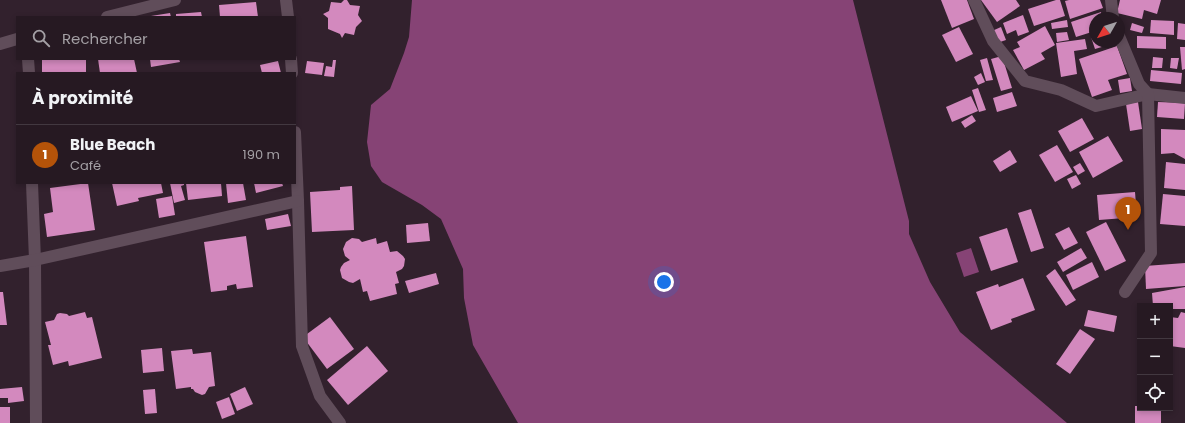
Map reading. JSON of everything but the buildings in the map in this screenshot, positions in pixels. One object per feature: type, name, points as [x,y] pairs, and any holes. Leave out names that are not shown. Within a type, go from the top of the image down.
[{"type":"street","points":[[111,16],[175,0]]},
{"type":"street","points":[[286,0],[288,16]]},
{"type":"street","points":[[974,0],[993,40],[1025,81],[1061,90],[1096,106],[1148,94],[1185,98]]},
{"type":"street","points":[[1111,0],[1112,12]]},
{"type":"street","points":[[0,44],[16,40]]},
{"type":"street","points":[[1124,48],[1139,84],[1148,94],[1152,253],[1125,292]]},
{"type":"street","points":[[28,60],[29,72]]},
{"type":"street","points":[[291,60],[292,72]]},
{"type":"street","points":[[296,155],[302,346],[320,396],[340,423]]},
{"type":"street","points":[[32,184],[35,260],[36,423]]},
{"type":"street","points":[[0,266],[35,260],[298,201]]},
{"type":"shaded area","points":[[412,0],[853,0],[909,221],[909,234],[930,282],[960,332],[1067,423],[518,423],[473,345],[464,298],[463,269],[441,219],[422,205],[382,182],[371,166],[367,142],[371,105],[390,89],[409,37]]},
{"type":"shaded area","points":[[971,248],[979,272],[964,277],[956,253]]},
{"type":"place","name":"Blue Beach","points":[[1128,230]]}]
